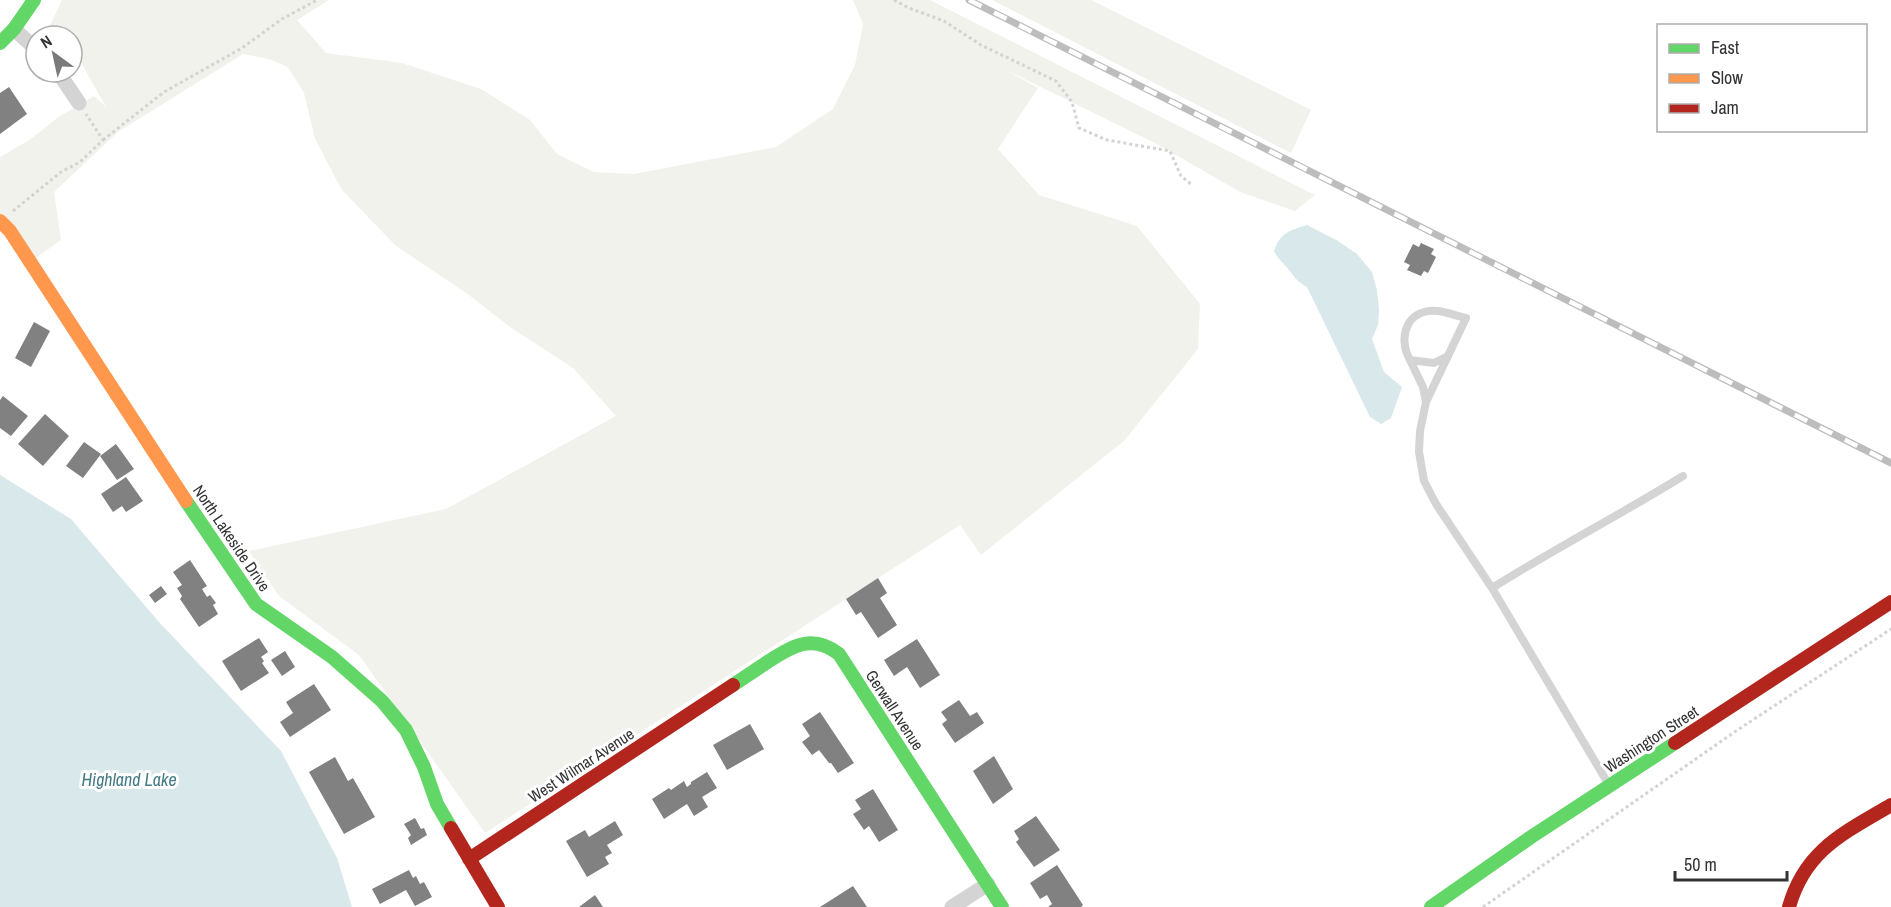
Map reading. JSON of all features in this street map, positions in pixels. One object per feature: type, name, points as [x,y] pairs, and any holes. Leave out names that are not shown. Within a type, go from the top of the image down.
[{"type":"street","points":[[0,43],[14,29],[34,0]]},
{"type":"street","points":[[14,29],[24,38]]},
{"type":"street","points":[[66,84],[79,103]]},
{"type":"street","name":"North Lakeside Drive","points":[[0,221],[10,231],[256,604],[354,675],[382,701],[406,730],[424,767],[437,804],[498,907]]},
{"type":"street","name":"Washington Street","points":[[1431,907],[1531,837],[1891,602]]},
{"type":"street","name":"Gerwall Avenue","points":[[712,699],[801,643],[824,644],[832,648],[839,654],[1002,907]]},
{"type":"street","name":"West Wilmar Avenue","points":[[469,858],[712,699]]},
{"type":"street","points":[[1789,907],[1796,882],[1815,856],[1832,840],[1891,805]]},
{"type":"street","points":[[952,907],[988,884]]},
{"type":"lane","points":[[1426,402],[1423,387],[1405,351],[1406,327],[1414,316],[1426,312],[1438,311],[1466,318],[1426,402],[1420,431],[1419,452],[1424,481],[1436,504],[1492,588],[1610,786]]},
{"type":"lane","points":[[1410,360],[1434,363],[1448,356]]},
{"type":"lane","points":[[1492,588],[1683,476]]},
{"type":"path","points":[[0,221],[61,172],[80,162],[103,140],[164,92],[242,48],[282,19],[317,0]]},
{"type":"path","points":[[894,0],[944,21],[981,45],[1056,81],[1072,102],[1079,128],[1107,140],[1170,151],[1181,176],[1192,185]]},
{"type":"path","points":[[79,103],[103,140]]},
{"type":"path","points":[[1483,907],[1736,731],[1891,629]]},
{"type":"shaded area","points":[[62,0],[329,0],[297,20],[326,53],[402,63],[481,89],[530,120],[557,154],[594,172],[634,174],[776,147],[833,109],[855,65],[863,24],[853,0],[930,0],[1315,195],[1295,211],[1240,192],[1157,144],[1004,69],[1038,88],[998,149],[1039,195],[1137,226],[1200,304],[1198,349],[1124,441],[981,555],[960,525],[485,833],[359,655],[279,596],[249,551],[446,509],[616,416],[573,368],[510,327],[469,295],[396,246],[342,190],[315,139],[304,93],[288,67],[269,59],[243,54],[118,132],[54,192],[61,240],[33,260],[0,214],[0,157],[94,96],[106,107],[84,68],[84,24],[51,24]]},
{"type":"shaded area","points":[[992,0],[1091,0],[1311,110],[1291,153]]},
{"type":"water","points":[[1307,225],[1357,254],[1372,272],[1379,310],[1378,325],[1372,339],[1384,372],[1402,387],[1391,418],[1381,424],[1370,417],[1307,287],[1295,278],[1274,251],[1279,240],[1286,233]]},
{"type":"water","name":"Highland Lake","points":[[0,475],[71,519],[159,622],[281,751],[337,858],[352,907],[0,907]]},
{"type":"building","points":[[9,87],[27,114],[0,134],[0,93]]},
{"type":"building","points":[[1421,243],[1434,249],[1431,254],[1436,257],[1428,273],[1424,271],[1421,276],[1407,270],[1410,265],[1404,262],[1413,244],[1419,247]]},
{"type":"building","points":[[34,322],[50,331],[31,367],[15,358]]},
{"type":"building","points":[[3,396],[28,416],[11,436],[0,428],[0,400]]},
{"type":"building","points":[[45,414],[69,436],[43,466],[18,444]]},
{"type":"building","points":[[84,442],[101,454],[83,478],[66,466]]},
{"type":"building","points":[[116,444],[134,469],[117,480],[100,456]]},
{"type":"building","points":[[126,477],[143,501],[126,512],[122,506],[113,512],[101,494]]},
{"type":"building","points":[[190,560],[207,586],[202,589],[207,597],[210,595],[216,603],[213,605],[218,614],[199,627],[180,599],[182,596],[177,588],[182,585],[173,572]]},
{"type":"building","points":[[878,578],[887,593],[880,598],[897,625],[878,638],[861,612],[856,615],[846,599]]},
{"type":"building","points":[[161,586],[167,594],[155,603],[149,595]]},
{"type":"building","points":[[259,638],[268,652],[261,657],[269,673],[241,691],[222,661]]},
{"type":"building","points":[[917,639],[940,675],[920,688],[907,667],[894,676],[884,660]]},
{"type":"building","points":[[285,651],[295,667],[282,676],[271,660]]},
{"type":"building","points":[[314,684],[331,710],[290,737],[280,722],[293,713],[286,702]]},
{"type":"building","points":[[959,700],[970,716],[977,712],[984,723],[955,743],[942,724],[947,720],[941,712]]},
{"type":"building","points":[[820,712],[854,763],[838,773],[819,750],[812,755],[802,742],[810,736],[802,724]]},
{"type":"building","points":[[750,724],[764,749],[727,770],[713,745]]},
{"type":"building","points":[[994,756],[1013,789],[993,804],[973,771]]},
{"type":"building","points":[[335,757],[348,781],[353,778],[375,817],[344,834],[309,772]]},
{"type":"building","points":[[707,772],[717,788],[702,797],[708,807],[694,816],[687,804],[664,819],[652,799],[684,781],[687,787]]},
{"type":"building","points":[[873,789],[898,830],[879,842],[869,826],[864,830],[853,814],[861,809],[855,800]]},
{"type":"building","points":[[1036,816],[1060,850],[1034,867],[1016,842],[1019,839],[1014,831]]},
{"type":"building","points":[[415,818],[427,835],[411,845],[408,838],[411,835],[404,824]]},
{"type":"building","points":[[615,821],[623,835],[607,845],[612,853],[605,857],[609,864],[587,877],[566,841],[585,830],[589,837]]},
{"type":"building","points":[[1057,865],[1083,905],[1081,907],[1048,907],[1052,904],[1047,895],[1040,899],[1030,883]]},
{"type":"building","points":[[409,870],[420,884],[424,882],[432,897],[415,906],[406,890],[380,904],[372,889]]},
{"type":"building","points":[[853,886],[867,907],[820,907]]},
{"type":"building","points":[[595,895],[603,907],[579,907]]},
{"type":"railway","points":[[969,0],[1891,463]]},
{"type":"traffic: fast","points":[[0,43],[14,29],[34,0]]},
{"type":"traffic: fast","points":[[186,501],[256,604],[332,657],[382,701],[406,730],[424,767],[437,804],[451,828]]},
{"type":"traffic: fast","points":[[733,685],[795,646],[821,644],[839,654],[1002,907]]},
{"type":"traffic: fast","points":[[1431,907],[1531,837],[1675,743]]},
{"type":"traffic: slow","points":[[0,221],[10,231],[186,501]]},
{"type":"traffic: jam","points":[[1675,743],[1891,602]]},
{"type":"traffic: jam","points":[[469,859],[733,685]]},
{"type":"traffic: jam","points":[[1789,907],[1796,887],[1816,857],[1842,835],[1891,805]]},
{"type":"traffic: jam","points":[[451,828],[498,907]]}]
